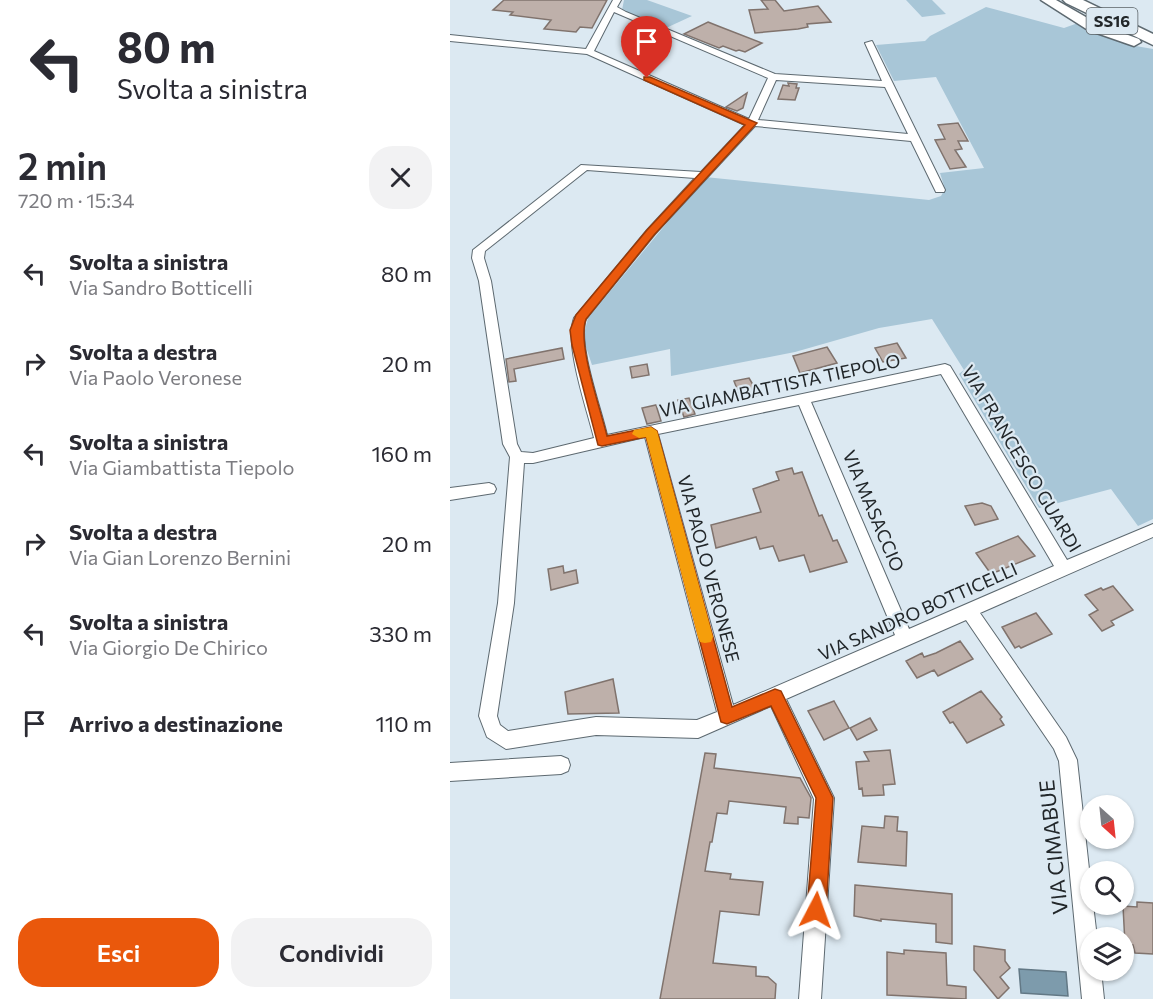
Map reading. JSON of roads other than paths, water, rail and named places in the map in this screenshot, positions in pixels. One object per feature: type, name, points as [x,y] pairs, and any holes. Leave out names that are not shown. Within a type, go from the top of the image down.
[{"type":"highway","name":"SS16","points":[[1071,0],[1153,40]]},
{"type":"highway","name":"SS16","points":[[1083,0],[1153,34]]},
{"type":"highway","points":[[1134,42],[1153,47]]},
{"type":"street","points":[[1047,0],[1093,27],[1134,42]]},
{"type":"street","points":[[589,52],[615,4],[623,14],[773,77],[888,84]]},
{"type":"street","points":[[450,38],[589,52],[745,122],[914,138]]},
{"type":"street","points":[[869,44],[940,190]]},
{"type":"street","points":[[602,441],[578,345],[576,330],[580,318],[702,175],[752,123],[773,77]]},
{"type":"street","points":[[518,457],[510,444],[498,378],[485,281],[478,258],[479,249],[585,167],[702,175]]},
{"type":"street","name":"VIA GIAMBATTISTA TIEPOLO","points":[[518,457],[532,458],[602,441],[945,369]]},
{"type":"street","name":"VIA FRANCESCO GUARDI","points":[[945,369],[1064,569]]},
{"type":"street","name":"VIA MASACCIO","points":[[803,399],[851,508],[904,639]]},
{"type":"street","name":"VIA PAOLO VERONESE","points":[[651,431],[727,717]]},
{"type":"street","name":"VIA SANDRO BOTTICELLI","points":[[518,457],[506,603],[488,716],[493,731],[506,740],[596,726],[698,729],[1153,530]]},
{"type":"street","points":[[450,494],[489,489]]},
{"type":"street","name":"VIA CIMABUE","points":[[969,611],[1060,743],[1068,760],[1093,999]]},
{"type":"street","points":[[775,696],[825,798],[810,999]]},
{"type":"street","points":[[450,772],[561,765]]}]
